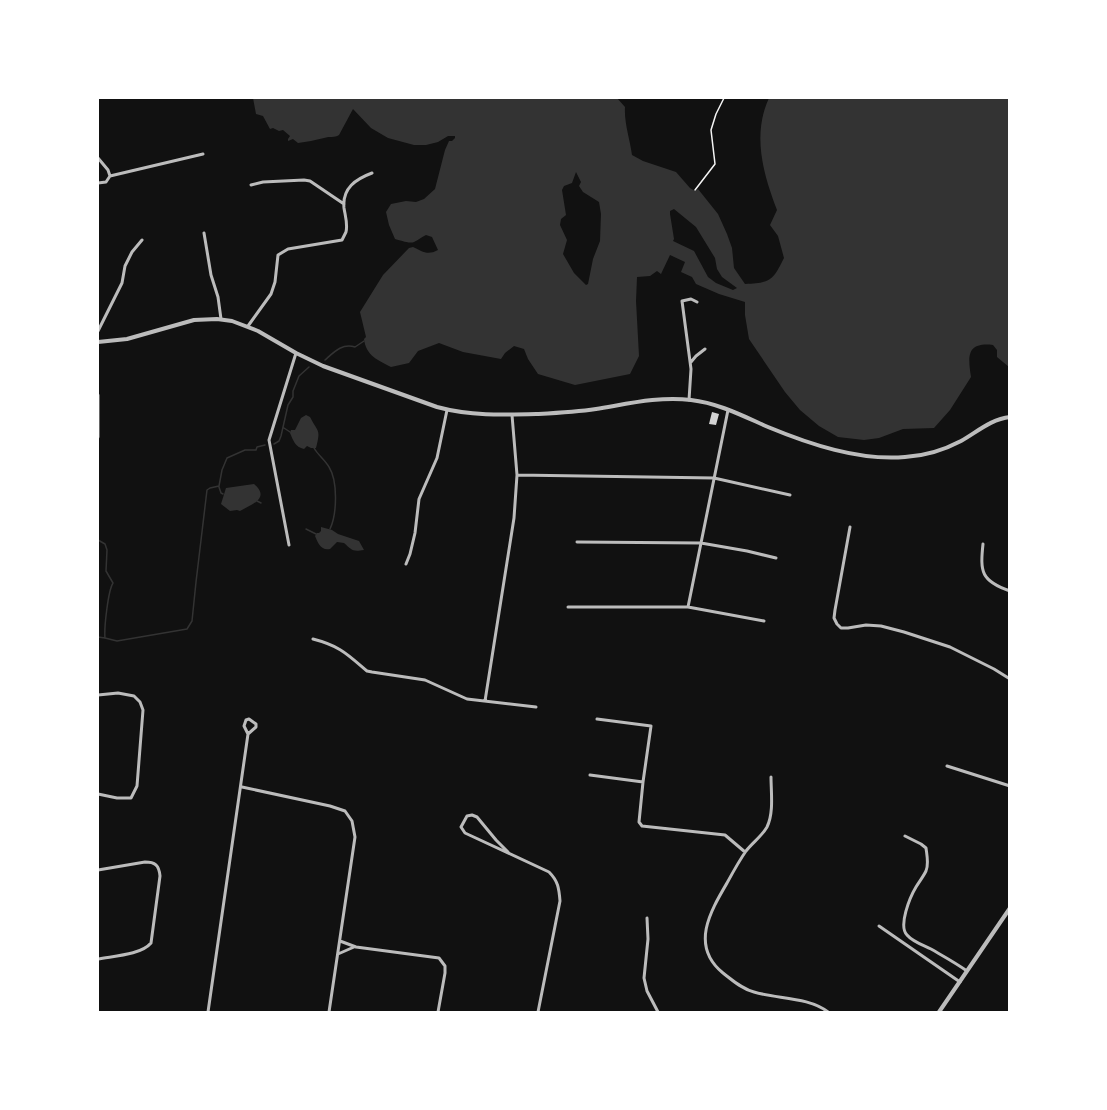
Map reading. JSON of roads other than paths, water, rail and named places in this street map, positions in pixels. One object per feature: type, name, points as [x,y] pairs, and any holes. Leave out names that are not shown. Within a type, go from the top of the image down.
[{"type":"street","points":[[98,183],[106,182],[110,176],[203,154]]},
{"type":"street","points":[[98,158],[110,176]]},
{"type":"street","points":[[248,326],[271,294],[275,282],[277,258],[280,253],[288,249],[342,240],[346,232],[347,220],[344,204],[346,192],[351,183],[372,173]]},
{"type":"street","points":[[251,185],[263,182],[310,181],[344,204]]},
{"type":"street","points":[[204,233],[221,319]]},
{"type":"street","points":[[98,331],[122,283],[125,266],[132,252],[142,240]]},
{"type":"street","points":[[690,400],[690,364],[682,301],[691,299],[697,302]]},
{"type":"street","points":[[98,342],[127,339],[194,320],[221,319],[248,326],[332,370],[447,410],[483,415],[512,415],[578,411],[657,400],[690,400],[728,410],[814,445],[885,458],[915,456],[936,451],[954,444],[996,420],[1010,417]]},
{"type":"street","points":[[690,364],[705,349]]},
{"type":"street","points":[[289,545],[269,440],[296,353]]},
{"type":"street","points":[[98,394],[98,437]]},
{"type":"street","points":[[406,564],[415,533],[419,498],[437,458],[447,410]]},
{"type":"street","points":[[688,607],[728,410]]},
{"type":"street","points":[[485,701],[514,518],[518,475],[512,415]]},
{"type":"street","points":[[518,475],[714,478],[790,495]]},
{"type":"street","points":[[850,527],[834,618],[841,628],[881,626],[932,641],[974,657],[1010,680]]},
{"type":"street","points":[[577,542],[701,543],[776,558]]},
{"type":"street","points":[[983,544],[982,568],[986,578],[995,586],[1010,591]]},
{"type":"street","points":[[568,607],[688,607],[764,621]]},
{"type":"street","points":[[314,639],[340,649],[367,671],[425,680],[467,699],[536,707]]},
{"type":"street","points":[[98,695],[118,693],[134,696],[140,702],[142,710],[141,748],[135,792],[131,798],[123,799],[98,794]]},
{"type":"street","points":[[208,1012],[242,787],[248,734],[244,726],[246,720],[249,719],[256,724],[256,727],[248,734]]},
{"type":"street","points":[[597,719],[651,726],[639,822],[642,826],[725,835],[745,852]]},
{"type":"street","points":[[947,766],[1010,786]]},
{"type":"street","points":[[590,775],[643,782]]},
{"type":"street","points":[[771,777],[769,821],[766,829],[745,852],[715,903],[707,921],[705,934],[707,948],[712,961],[741,987],[753,992],[822,1007],[828,1012]]},
{"type":"street","points":[[242,787],[330,806],[345,811],[352,821],[355,837],[329,1012]]},
{"type":"street","points":[[508,852],[477,817],[467,816],[461,827],[463,831],[549,872],[555,878],[559,889],[560,901],[537,1012]]},
{"type":"street","points":[[905,836],[926,848],[928,862],[927,870],[915,888],[908,907],[903,925],[904,930],[917,942],[967,972]]},
{"type":"street","points":[[98,870],[145,862],[157,864],[160,869],[151,943],[147,948],[139,951],[98,959]]},
{"type":"street","points":[[939,1012],[1010,908]]},
{"type":"street","points":[[647,918],[648,939],[644,978],[647,991],[658,1012]]},
{"type":"street","points":[[879,926],[960,982]]},
{"type":"street","points":[[340,941],[356,946],[440,958],[446,973],[438,1012]]},
{"type":"street","points":[[338,954],[356,946]]},
{"type":"waterway","points":[[325,360],[338,349],[346,346],[355,347],[364,341]]},
{"type":"waterway","points":[[274,444],[281,436],[288,405],[293,397],[299,376],[309,367]]},
{"type":"waterway","points":[[284,428],[290,432]]},
{"type":"waterway","points":[[98,540],[105,544],[106,571],[113,583],[107,610],[105,638],[117,641],[187,629],[192,621],[207,490],[219,486],[227,458],[245,450],[256,450],[257,447],[265,445]]},
{"type":"waterway","points":[[314,448],[329,467],[334,480],[335,506],[330,529]]},
{"type":"waterway","points":[[219,487],[223,494]]},
{"type":"waterway","points":[[257,501],[261,503]]},
{"type":"waterway","points":[[306,529],[316,534]]},
{"type":"waterway","points":[[98,637],[105,638]]}]
